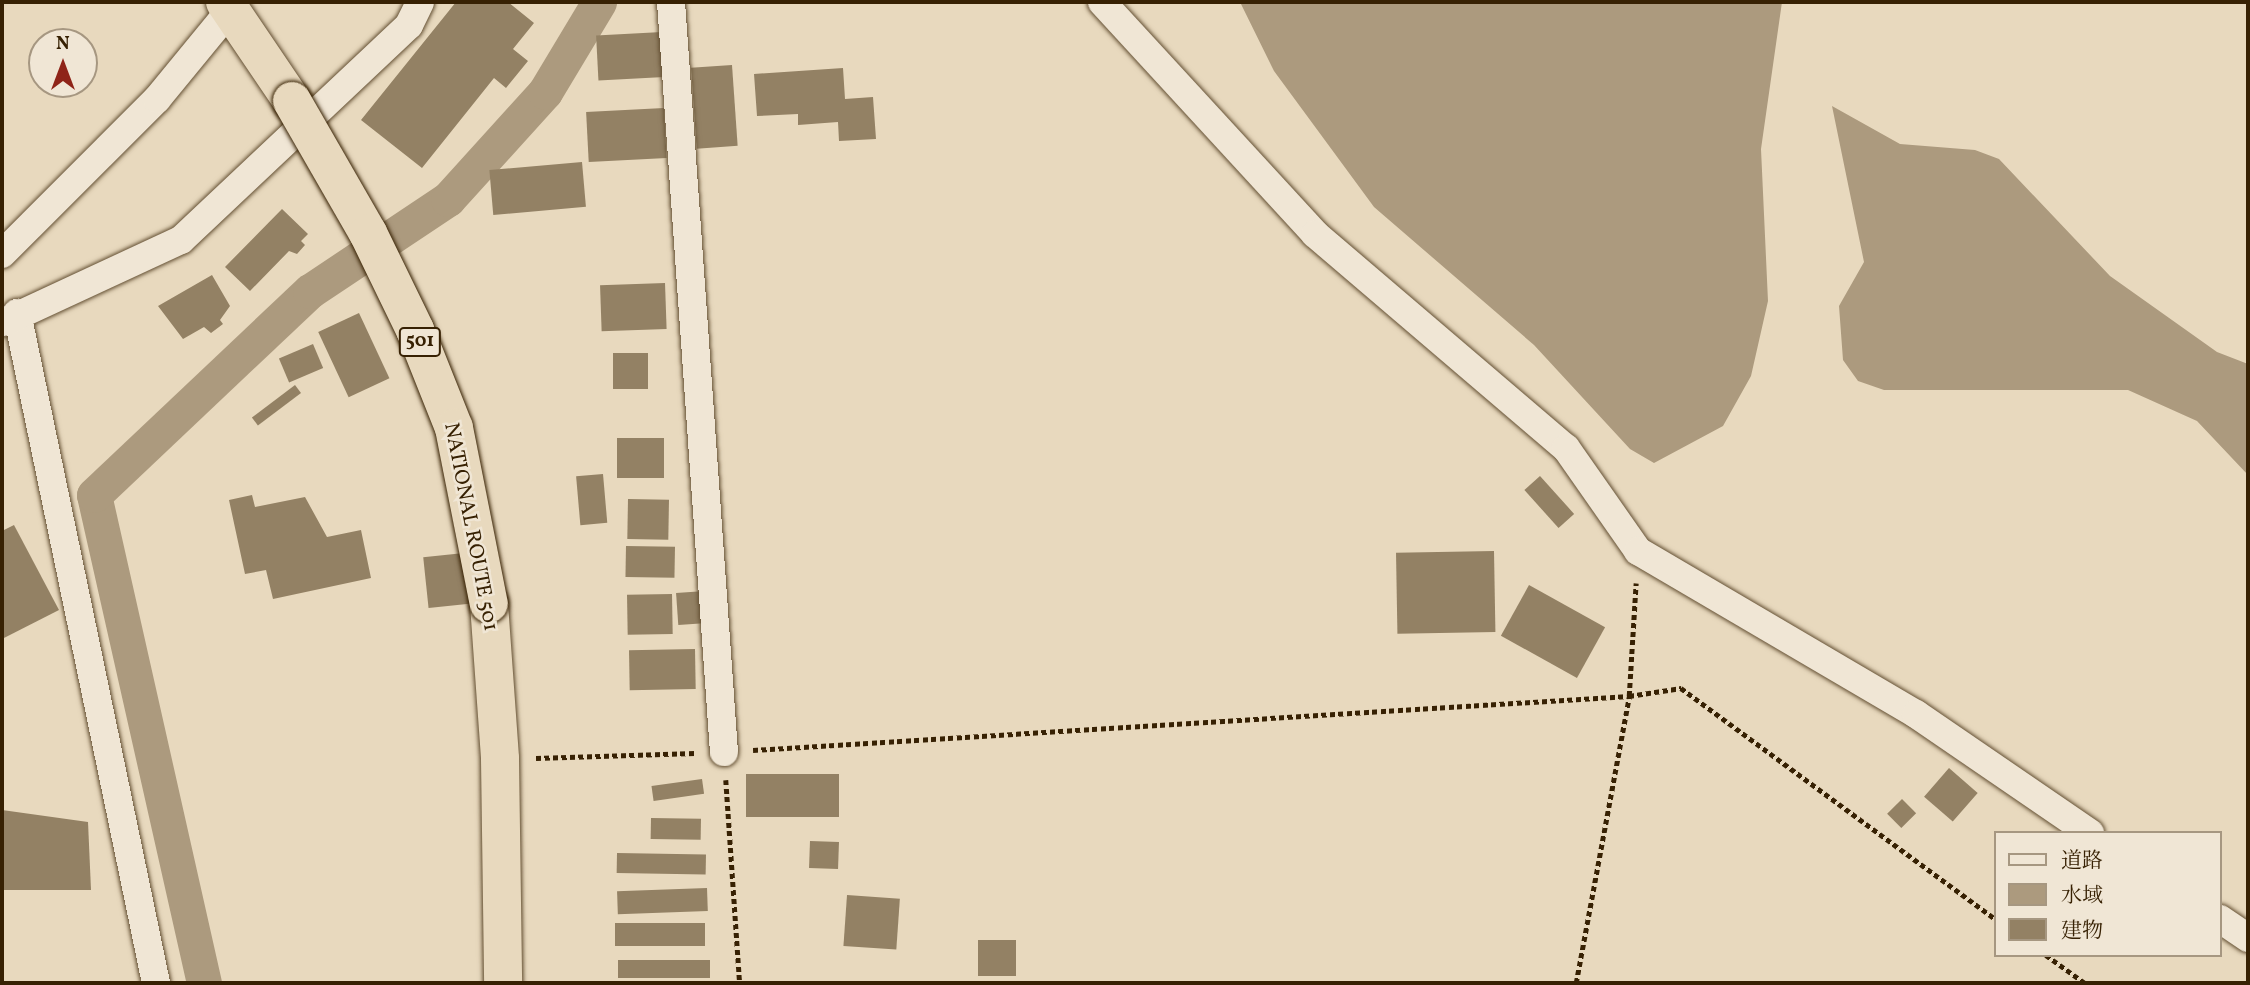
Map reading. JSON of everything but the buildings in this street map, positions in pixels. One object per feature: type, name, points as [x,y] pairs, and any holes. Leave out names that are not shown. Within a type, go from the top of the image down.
[{"type":"highway","name":"NATIONAL ROUTE 501","points":[[227,6],[292,101],[368,233],[415,330],[454,428],[489,604],[500,760],[503,983]]},
{"type":"street","points":[[156,983],[10,318],[181,240],[409,25],[420,2]]},
{"type":"street","points":[[671,2],[724,752]]},
{"type":"street","points":[[1102,2],[1315,234],[1566,448],[1638,551],[1916,714],[2087,831]]},
{"type":"street","points":[[2,254],[157,99],[227,6]]},
{"type":"street","points":[[2222,920],[2248,938]]},
{"type":"path","points":[[1576,983],[1629,696],[1638,551]]},
{"type":"path","points":[[500,760],[724,752],[1629,696],[1681,688],[1994,918]]},
{"type":"path","points":[[724,752],[740,983]]},
{"type":"path","points":[[2049,957],[2085,983]]},
{"type":"water","points":[[1240,2],[1782,2],[1761,149],[1768,301],[1751,376],[1723,426],[1654,463],[1630,449],[1534,345],[1374,207],[1274,71]]},
{"type":"water","points":[[1832,106],[1900,144],[1975,150],[1999,159],[2110,276],[2217,352],[2248,364],[2248,475],[2197,421],[2128,390],[1884,390],[1858,381],[1843,360],[1839,306],[1864,262]]},
{"type":"waterway","points":[[204,983],[94,495],[310,291],[448,199],[545,92],[599,2]]}]
